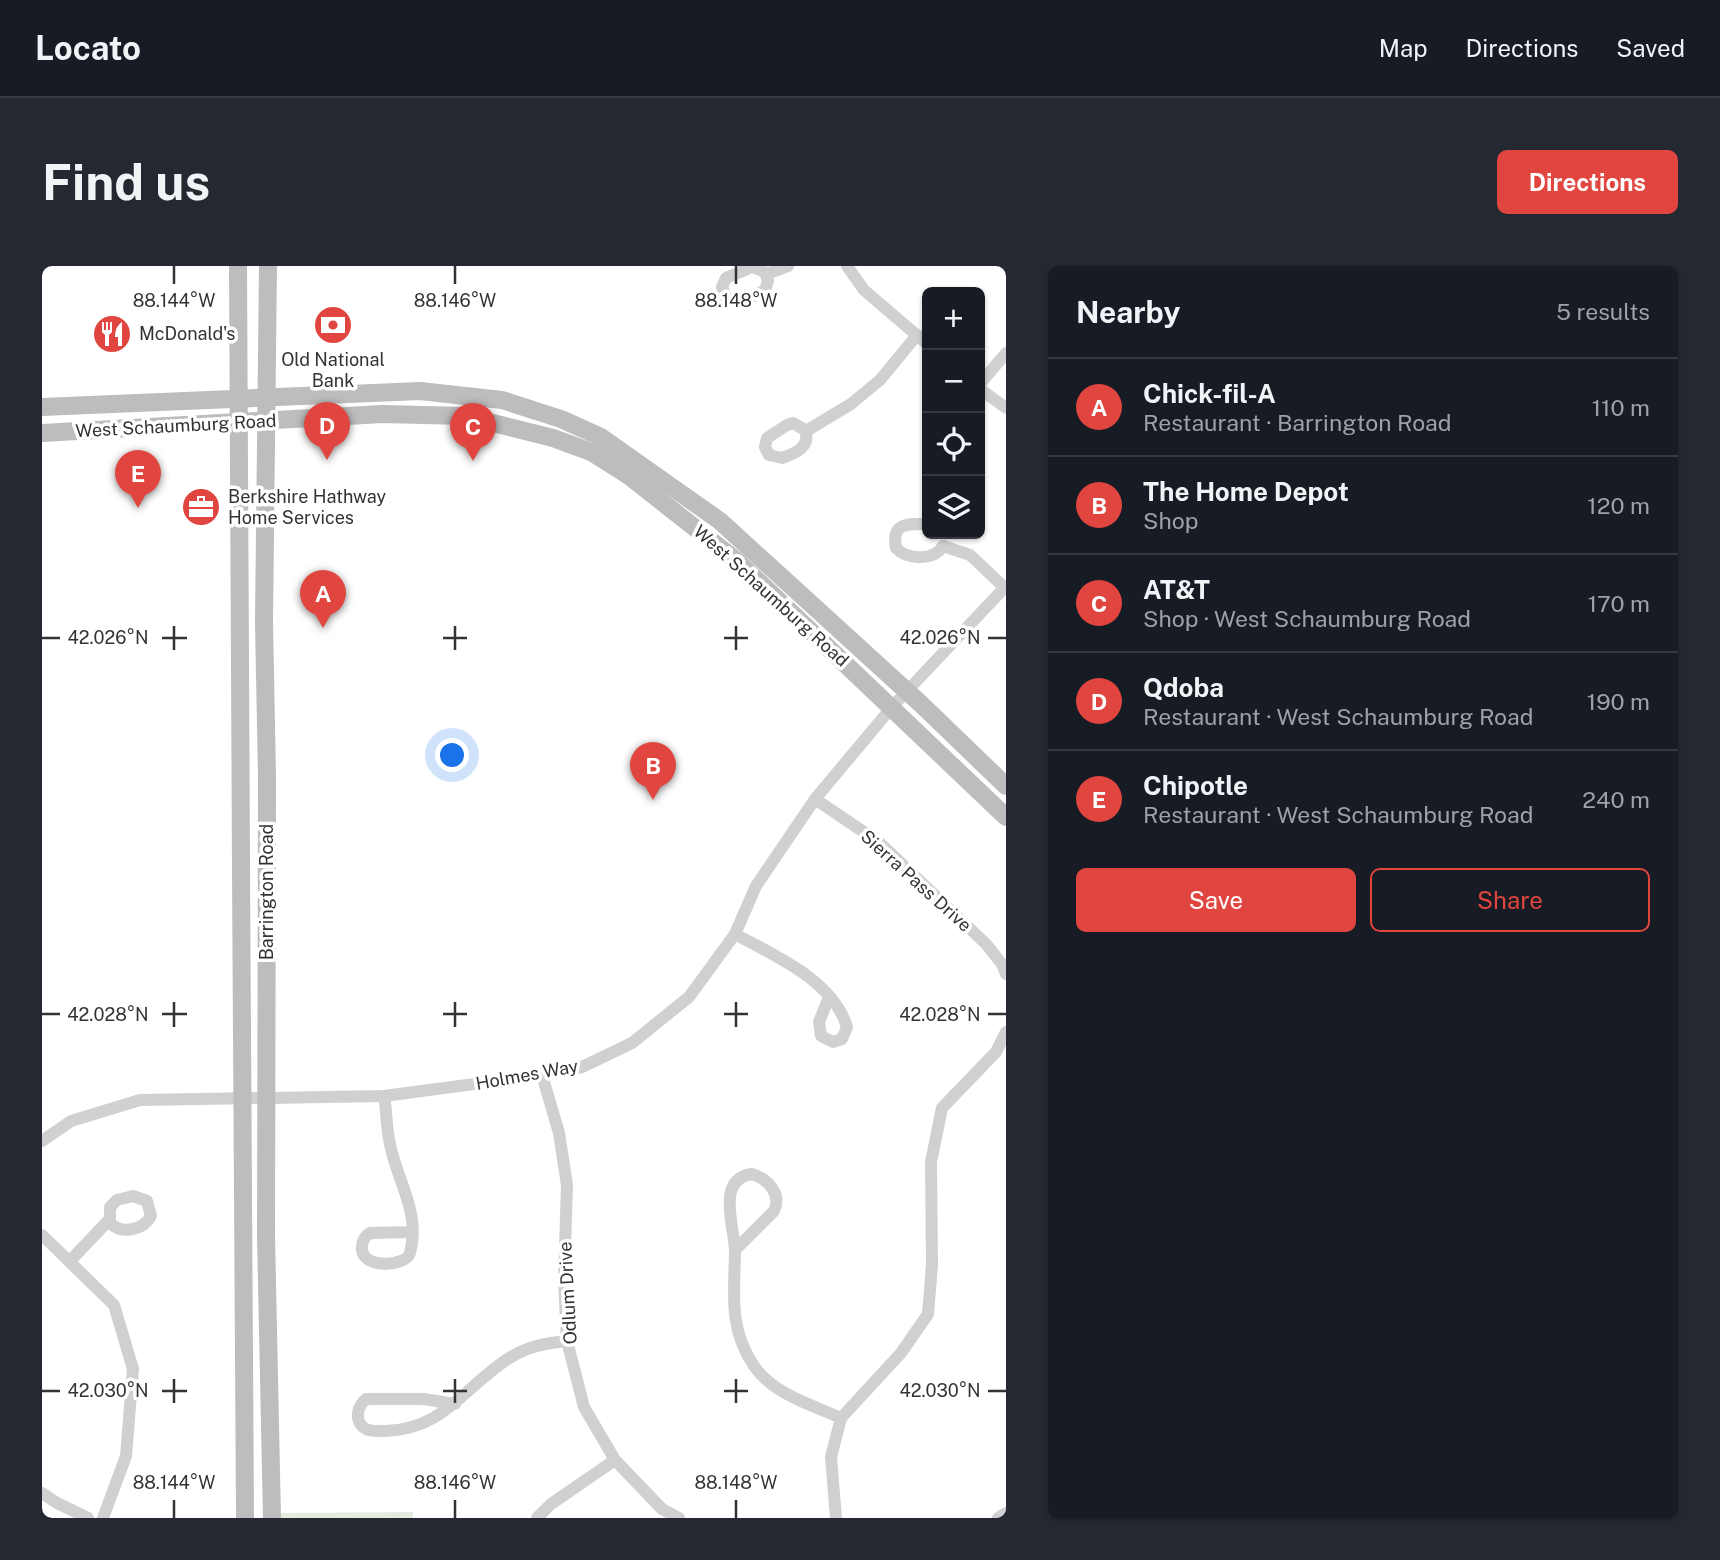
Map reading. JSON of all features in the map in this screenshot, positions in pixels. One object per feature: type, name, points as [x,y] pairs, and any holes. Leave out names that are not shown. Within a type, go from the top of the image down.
[{"type":"main road","name":"Barrington Road","points":[[238,266],[245,1518]]},
{"type":"main road","name":"Barrington Road","points":[[268,266],[264,622],[266,1236],[272,1518]]},
{"type":"main road","name":"West Schaumburg Road","points":[[42,407],[420,391],[502,400],[561,419],[601,437],[720,522],[1006,786]]},
{"type":"main road","name":"West Schaumburg Road","points":[[42,433],[383,414],[465,416],[553,438],[591,452],[629,476],[737,561],[1006,817]]},
{"type":"street","points":[[766,274],[788,266]]},
{"type":"street","points":[[847,266],[864,290],[922,340]]},
{"type":"street","points":[[806,431],[851,404],[880,380],[917,335]]},
{"type":"street","points":[[985,380],[1006,353]]},
{"type":"street","points":[[985,391],[1006,408]]},
{"type":"street","points":[[922,524],[907,524],[900,527],[895,534],[896,548],[905,556],[932,555],[939,552],[941,540],[970,555],[1006,587]]},
{"type":"street","name":"Holmes Way","points":[[42,1141],[71,1121],[141,1100],[384,1096],[542,1075],[582,1067],[632,1043],[689,998],[735,934],[756,886],[815,799],[892,707],[1006,587]]},
{"type":"street","name":"Sierra Pass Drive","points":[[815,799],[880,844],[986,944],[1002,964],[1006,974]]},
{"type":"street","points":[[735,934],[794,967],[829,997]]},
{"type":"street","points":[[836,1518],[831,1457],[841,1418],[901,1353],[928,1314],[932,1265],[931,1162],[942,1108],[996,1052],[1006,1032]]},
{"type":"street","name":"Odlum Drive","points":[[542,1075],[559,1133],[567,1185],[564,1279],[567,1341],[584,1407],[615,1460],[662,1509],[679,1518]]},
{"type":"street","points":[[384,1096],[389,1142],[397,1172],[408,1196],[412,1232]]},
{"type":"street","points":[[735,1250],[774,1211],[778,1202],[776,1192],[757,1175],[741,1177],[729,1198],[731,1235],[735,1250],[733,1272],[736,1322],[741,1345],[757,1370],[782,1391],[841,1418]]},
{"type":"street","points":[[70,1261],[109,1220]]},
{"type":"street","points":[[42,1235],[114,1305],[133,1368],[126,1455],[103,1518]]},
{"type":"street","points":[[455,1404],[424,1399],[366,1399],[358,1408],[358,1416],[360,1424],[366,1429],[399,1430],[417,1426],[434,1419],[455,1404],[509,1358],[545,1343],[567,1341]]},
{"type":"street","points":[[537,1518],[551,1504],[615,1460]]},
{"type":"street","points":[[42,1493],[88,1518]]},
{"type":"street","points":[[998,1518],[1006,1513]]},
{"type":"shaded area","points":[[413,1512],[413,1518],[274,1518],[274,1513]]},
{"type":"place","name":"Old National Bank","points":[[333,325]]},
{"type":"place","name":"McDonald's","points":[[112,334]]},
{"type":"place","name":"Qdoba","points":[[327,460]]},
{"type":"place","name":"AT&T","points":[[473,461]]},
{"type":"place","name":"Berkshire Hathway Home Services","points":[[201,507]]},
{"type":"place","name":"Chipotle","points":[[138,508]]},
{"type":"place","name":"Chick-fil-A","points":[[323,628]]},
{"type":"place","name":"The Home Depot","points":[[653,800]]}]
